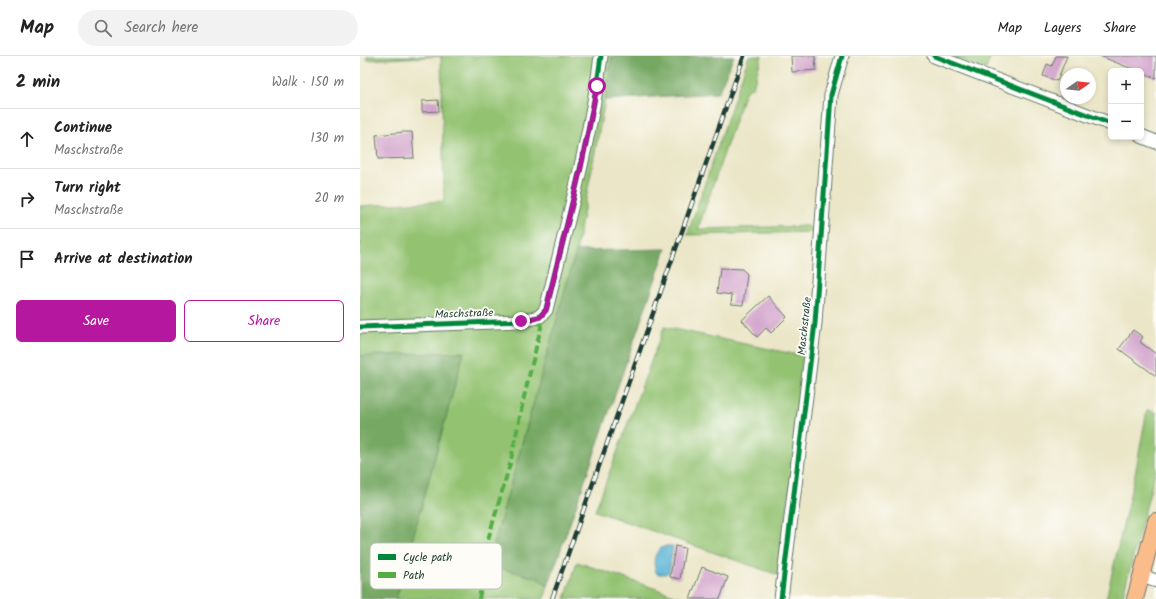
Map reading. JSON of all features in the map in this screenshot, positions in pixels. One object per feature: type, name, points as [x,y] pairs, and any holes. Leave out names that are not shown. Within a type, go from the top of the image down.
[{"type":"main road","points":[[1136,599],[1149,578],[1156,521]]},
{"type":"street","name":"Maschstraße","points":[[360,327],[521,321],[540,317],[546,310],[581,167],[597,86],[601,56]]},
{"type":"street","name":"Maschstraße","points":[[781,599],[815,323],[831,95],[842,56]]},
{"type":"street","points":[[934,56],[1108,123]]},
{"type":"street","points":[[1144,137],[1156,142]]},
{"type":"green space","points":[[367,56],[441,56],[367,60]]},
{"type":"green space","points":[[441,56],[612,56],[576,251],[494,543],[411,543],[464,352],[360,356],[360,206],[444,201]]},
{"type":"green space","points":[[612,56],[734,56],[718,93],[605,100]]},
{"type":"green space","points":[[749,56],[762,56],[753,87],[745,92],[698,229],[807,226],[818,232],[687,235]]},
{"type":"green space","points":[[950,56],[991,56],[986,69]]},
{"type":"green space","points":[[666,249],[548,586],[537,578],[502,569],[502,543],[494,543],[576,251]]},
{"type":"green space","points":[[664,327],[808,357],[778,575],[595,511]]},
{"type":"green space","points":[[464,352],[411,543],[370,543],[370,589],[399,589],[396,599],[360,599],[360,356]]},
{"type":"green space","points":[[1147,410],[1156,412],[1156,469],[1122,599],[1106,599],[1136,469]]},
{"type":"green space","points":[[577,562],[686,599],[565,599]]},
{"type":"green space","points":[[502,569],[537,578],[548,586],[544,599],[396,599],[399,589],[502,589]]},
{"type":"water","points":[[666,546],[673,546],[669,572],[665,574],[657,574],[654,566],[656,554],[658,550]]},
{"type":"building","points":[[791,56],[815,56],[816,70],[792,72]]},
{"type":"building","points":[[1056,56],[1067,56],[1062,68],[1060,68],[1060,74],[1057,81],[1043,76],[1047,64],[1052,66]]},
{"type":"building","points":[[1100,56],[1156,56],[1156,78],[1144,74],[1144,68],[1130,68]]},
{"type":"building","points":[[438,100],[439,111],[422,112],[422,101]]},
{"type":"building","points":[[412,132],[414,158],[378,159],[376,135]]},
{"type":"building","points":[[720,268],[742,269],[747,274],[743,305],[731,304],[732,295],[717,293]]},
{"type":"building","points":[[768,296],[787,317],[771,333],[766,328],[757,337],[742,320]]},
{"type":"building","points":[[1133,330],[1143,337],[1140,342],[1156,354],[1156,376],[1119,349]]},
{"type":"building","points":[[675,546],[685,548],[680,579],[670,577]]},
{"type":"building","points":[[702,567],[728,577],[720,599],[690,599]]},
{"type":"railway","points":[[552,599],[744,56]]},
{"type":"marked path","points":[[488,543],[510,464],[541,327],[539,317]]},
{"type":"marked path","points":[[479,599],[481,589]]},
{"type":"cycle path","points":[[360,327],[521,321],[539,317],[546,310],[591,120],[601,56]]},
{"type":"cycle path","points":[[781,599],[815,323],[831,95],[842,56]]},
{"type":"cycle path","points":[[934,56],[1108,123]]},
{"type":"route","points":[[521,321],[540,317],[546,310],[581,167],[597,86]]}]
